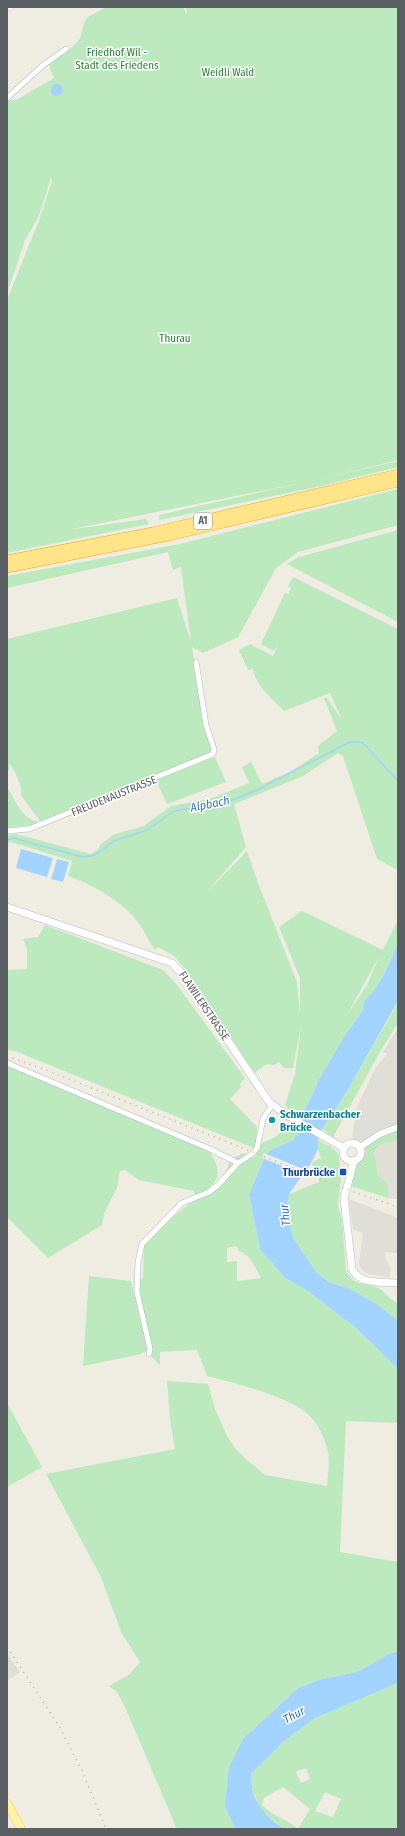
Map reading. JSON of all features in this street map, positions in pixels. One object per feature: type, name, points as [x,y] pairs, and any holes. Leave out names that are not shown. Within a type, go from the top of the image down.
[{"type":"highway","name":"A1","points":[[7,560],[153,532],[398,474]]},
{"type":"highway","name":"A1","points":[[7,568],[173,535],[398,482]]},
{"type":"main road","name":"FLAWILERSTRASSE","points":[[7,907],[172,963],[186,978],[258,1087],[272,1105],[344,1148]]},
{"type":"main road","points":[[352,1142],[360,1147],[360,1155],[351,1161],[344,1156],[344,1148],[347,1144],[352,1142]]},
{"type":"main road","points":[[351,1161],[349,1180],[344,1198],[352,1269],[364,1280],[398,1283]]},
{"type":"main road","points":[[7,1803],[21,1829]]},
{"type":"street","points":[[7,8],[11,7]]},
{"type":"street","points":[[8,98],[38,70],[66,49]]},
{"type":"street","name":"FREUDENAUSTRASSE","points":[[7,831],[29,829],[60,818],[209,757],[213,754],[214,749],[206,725],[196,662]]},
{"type":"street","points":[[7,1063],[210,1148],[238,1163]]},
{"type":"street","points":[[149,1354],[150,1350],[137,1292],[137,1273],[142,1244],[182,1203],[209,1192],[218,1185],[238,1163],[252,1154],[257,1148],[261,1124],[272,1105]]},
{"type":"street","points":[[360,1147],[380,1134],[398,1127]]},
{"type":"shaded area","points":[[398,1028],[398,1127],[359,1145],[352,1142],[356,1109],[376,1067],[387,1054],[383,1052]]},
{"type":"shaded area","points":[[398,1140],[398,1199],[388,1198],[388,1184],[378,1175],[374,1151],[382,1144]]},
{"type":"shaded area","points":[[349,1199],[398,1218],[398,1253],[386,1252],[385,1258],[391,1268],[389,1277],[368,1274],[362,1270],[359,1264],[363,1233],[353,1229]]},
{"type":"shaded area","points":[[7,1654],[20,1672],[7,1681]]},
{"type":"green space","name":"Thurau","points":[[107,7],[185,7],[184,9],[187,14],[186,7],[398,7],[398,460],[311,481],[67,530],[146,519],[149,524],[7,553],[7,300],[40,218],[52,181],[51,178],[39,216],[25,240],[7,294],[7,101],[18,99],[54,78],[48,63],[70,49],[80,39],[84,23],[88,17]]},
{"type":"green space","points":[[398,461],[398,467],[321,486],[159,520],[159,515]]},
{"type":"green space","points":[[398,489],[398,525],[298,552],[276,568],[238,637],[203,653],[192,647],[201,706],[212,748],[211,752],[42,823],[40,821],[21,795],[21,787],[15,772],[9,763],[9,770],[7,770],[7,639],[177,598],[191,642],[181,567],[173,570],[168,552],[7,588],[7,576],[180,544]]},
{"type":"green space","points":[[398,530],[398,622],[287,564],[299,557]]},
{"type":"green space","points":[[293,577],[398,629],[398,870],[377,859],[343,756],[338,753],[303,776],[234,804],[246,847],[206,893],[247,851],[297,982],[300,1014],[300,978],[279,927],[302,911],[383,950],[398,920],[398,943],[382,978],[372,995],[364,1001],[363,1010],[344,1037],[318,1081],[301,1117],[293,1113],[296,1108],[292,1113],[285,1105],[295,1074],[301,1026],[293,1068],[284,1068],[279,1062],[274,1065],[267,1064],[254,1073],[186,970],[174,956],[158,947],[155,950],[137,921],[124,907],[106,894],[86,883],[68,876],[72,861],[11,842],[7,843],[7,835],[16,834],[91,854],[98,849],[101,844],[115,834],[144,826],[171,806],[210,799],[249,783],[242,767],[251,762],[262,784],[290,772],[319,753],[318,746],[337,731],[324,698],[327,698],[342,720],[330,693],[284,711],[257,681],[253,669],[248,670],[239,650],[250,644],[273,656],[278,645],[274,651],[261,644],[285,593],[288,594],[291,588],[288,586]],"holes":[[[379,957],[367,985],[347,1015]]]},
{"type":"green space","points":[[215,757],[226,782],[167,804],[156,780]]},
{"type":"green space","points":[[7,787],[23,813],[27,817],[37,821],[38,824],[7,828],[7,803],[9,800],[7,798]]},
{"type":"green space","points":[[45,925],[163,970],[177,985],[245,1078],[240,1084],[241,1087],[230,1099],[257,1127],[254,1148],[15,1051],[7,1050],[7,970],[27,969],[27,949],[23,939],[38,937]]},
{"type":"green space","points":[[398,1003],[398,1023],[381,1050],[333,1137],[322,1129],[346,1093]]},
{"type":"green space","points":[[7,1063],[207,1147],[216,1163],[218,1176],[211,1186],[195,1196],[194,1191],[139,1180],[125,1170],[120,1171],[117,1188],[104,1214],[102,1225],[48,1258],[7,1217]]},
{"type":"green space","points":[[290,1122],[302,1129],[293,1140],[267,1152],[249,1194],[260,1249],[285,1278],[305,1289],[356,1328],[398,1369],[398,1423],[346,1421],[340,1552],[398,1562],[398,1651],[389,1654],[357,1672],[322,1679],[298,1688],[243,1739],[225,1806],[235,1829],[177,1829],[125,1707],[117,1692],[109,1686],[130,1674],[140,1662],[121,1632],[101,1577],[46,1474],[175,1449],[170,1419],[167,1381],[208,1384],[215,1409],[227,1436],[235,1448],[265,1475],[327,1486],[329,1460],[327,1447],[318,1426],[308,1414],[299,1407],[288,1401],[246,1386],[207,1376],[197,1350],[160,1352],[160,1365],[149,1354],[137,1283],[143,1278],[144,1240],[189,1204],[209,1194],[222,1182],[230,1161],[242,1153],[255,1157],[260,1144],[276,1137]],"holes":[[[236,1246],[239,1251],[250,1259],[261,1278],[237,1281],[237,1261],[227,1262],[227,1248]]]},
{"type":"green space","points":[[398,1127],[398,1140],[382,1144],[374,1151],[378,1175],[388,1184],[388,1198],[351,1186],[356,1165],[360,1162],[367,1143]]},
{"type":"green space","points":[[318,1140],[330,1146],[339,1156],[341,1179],[338,1205],[342,1219],[346,1270],[356,1282],[378,1288],[398,1303],[398,1321],[377,1304],[350,1289],[329,1282],[317,1273],[293,1238],[287,1206],[289,1194],[319,1182],[320,1173],[311,1163],[321,1158],[318,1149]]},
{"type":"green space","points":[[89,1276],[131,1281],[148,1350],[141,1354],[83,1366]]},
{"type":"green space","points":[[7,1403],[42,1467],[7,1487]]},
{"type":"green space","points":[[398,1683],[398,1829],[298,1829],[284,1829],[260,1809],[251,1785],[251,1774],[284,1741],[315,1718]],"holes":[[[306,1768],[310,1779],[301,1783],[296,1772]],[[283,1787],[310,1809],[298,1829],[266,1809],[262,1805],[264,1798]],[[325,1792],[341,1799],[333,1817],[315,1811]]]},
{"type":"water","points":[[59,84],[62,85],[62,95],[55,96],[52,95],[51,88],[52,85]]},
{"type":"water","points":[[21,849],[53,858],[47,877],[16,868]]},
{"type":"water","points":[[57,859],[69,862],[63,882],[51,879]]},
{"type":"water","name":"Thur","points":[[398,943],[398,1001],[346,1093],[322,1129],[318,1140],[318,1149],[311,1163],[289,1194],[287,1206],[293,1238],[317,1273],[329,1282],[350,1289],[377,1304],[398,1321],[398,1369],[356,1328],[305,1289],[285,1278],[260,1249],[249,1194],[267,1152],[293,1140],[302,1129],[301,1117],[318,1081],[344,1037],[363,1010],[364,1001],[380,982]]},
{"type":"water","name":"Thur","points":[[398,1651],[398,1683],[315,1718],[284,1741],[251,1774],[253,1792],[260,1806],[270,1818],[284,1829],[235,1829],[225,1806],[229,1768],[243,1739],[298,1688],[322,1679],[357,1672],[389,1654]]},
{"type":"pier","points":[[264,1153],[308,1171],[305,1175],[262,1158]]},
{"type":"waterway","name":"Alpbach","points":[[7,840],[13,838],[83,857],[95,855],[114,841],[147,830],[174,811],[225,803],[257,790],[350,742],[362,742],[398,781]]},
{"type":"railway","points":[[7,1056],[46,1070],[353,1192],[398,1207]]},
{"type":"railway","points":[[7,1647],[59,1726],[83,1773],[106,1829]]},
{"type":"place","name":"Schwarzenbacher Brücke","points":[[272,1120]]},
{"type":"place","name":"Thurbrücke","points":[[343,1172]]},
{"type":"park label","name":"Friedhof Wil - Stadt des Friedens","points":[[117,58]]},
{"type":"park label","name":"Weidli Wald","points":[[228,72]]}]
